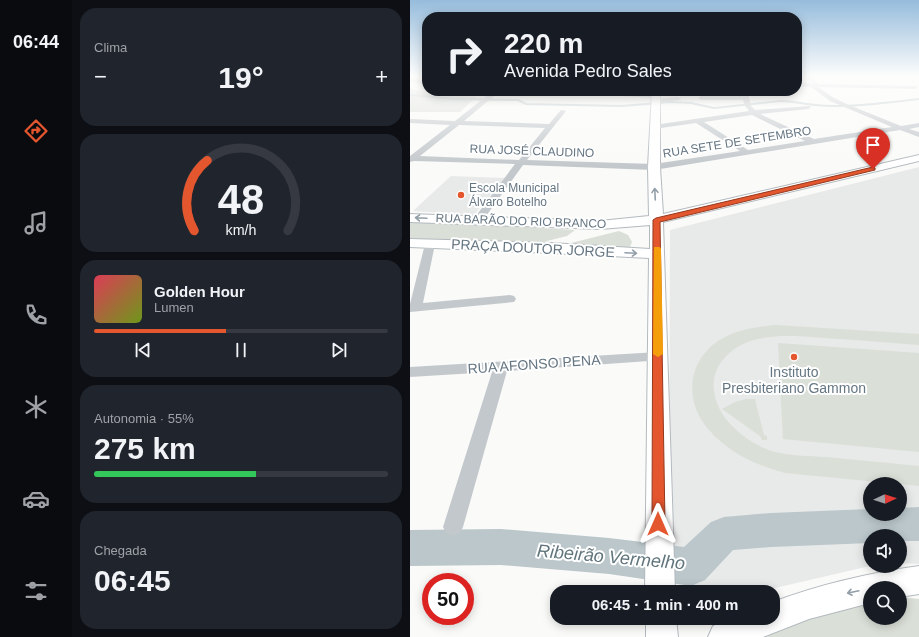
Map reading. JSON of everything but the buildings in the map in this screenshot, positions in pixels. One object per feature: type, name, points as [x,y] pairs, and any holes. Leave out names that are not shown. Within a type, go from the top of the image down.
[{"type":"main road","points":[[655,107],[654,167],[657,254],[659,584]]},
{"type":"main road","name":"RUA BARÃO DO RIO BRANCO","points":[[410,218],[600,225],[656,220],[919,158]]},
{"type":"main road","points":[[551,248],[580,236],[600,225]]},
{"type":"main road","name":"PRAÇA DOUTOR JORGE","points":[[410,243],[551,248],[657,254]]},
{"type":"main road","points":[[780,615],[837,595],[882,585],[919,580]]},
{"type":"main road","points":[[661,625],[662,637],[667,637]]},
{"type":"main road","points":[[724,637],[754,625]]},
{"type":"street","points":[[410,159],[477,107]]},
{"type":"street","points":[[749,107],[754,113],[814,142]]},
{"type":"street","points":[[654,127],[808,107]]},
{"type":"street","points":[[849,107],[919,136]]},
{"type":"street","points":[[477,221],[520,163],[549,126],[563,111]]},
{"type":"street","points":[[410,121],[549,126]]},
{"type":"street","points":[[698,121],[748,153]]},
{"type":"street","name":"RUA SETE DE SETEMBRO","points":[[654,167],[919,125]]},
{"type":"street","name":"RUA JOSÉ CLAUDINO","points":[[410,159],[654,167]]},
{"type":"street","points":[[430,244],[413,307],[510,299]]},
{"type":"street","name":"RUA AFONSO PENA","points":[[410,372],[658,357]]},
{"type":"street","points":[[453,527],[501,366]]},
{"type":"shaded area","points":[[410,107],[466,107],[460,112],[410,112]]},
{"type":"shaded area","name":"Instituto Presbiteriano Gammon","points":[[919,167],[919,564],[907,563],[907,529],[863,529],[863,568],[780,587],[780,585],[685,585],[669,571],[670,230]]},
{"type":"shaded area","name":"Escola Municipal Álvaro Botelho","points":[[451,176],[505,178],[474,215],[413,211]]},
{"type":"shaded area","points":[[410,220],[575,230],[567,236],[535,244],[410,240]]},
{"type":"shaded area","points":[[619,231],[628,235],[632,242],[629,249],[563,245]]},
{"type":"shaded area","points":[[775,325],[919,334],[919,345],[791,336],[774,336],[757,339],[742,345],[729,354],[718,367],[714,377],[714,393],[723,415],[742,435],[758,445],[775,452],[800,456],[919,466],[919,486],[907,485],[907,477],[863,477],[863,481],[785,473],[753,462],[734,452],[717,438],[700,418],[692,392],[693,379],[703,355],[713,345],[731,334]]},
{"type":"shaded area","points":[[778,343],[919,353],[919,452],[783,439]]},
{"type":"shaded area","points":[[746,399],[755,399],[764,435],[767,436],[767,440],[762,440],[760,436],[722,409],[735,402]]},
{"type":"shaded area","points":[[907,598],[919,599],[919,637],[758,637],[791,623],[863,604],[863,625],[907,625]]},
{"type":"waterway","points":[[708,107],[714,108],[726,107]]},
{"type":"waterway","name":"Ribeirão Vermelho","points":[[410,548],[501,547],[609,556],[691,567],[724,534],[771,530],[919,524]]},
{"type":"slow traffic","points":[[657,249],[658,354]]},
{"type":"place","name":"Escola Municipal Álvaro Botelho","points":[[461,195]]},
{"type":"place","name":"Instituto Presbiteriano Gammon","points":[[794,357]]},
{"type":"route","points":[[658,524],[659,416],[656,220],[873,169]]}]
